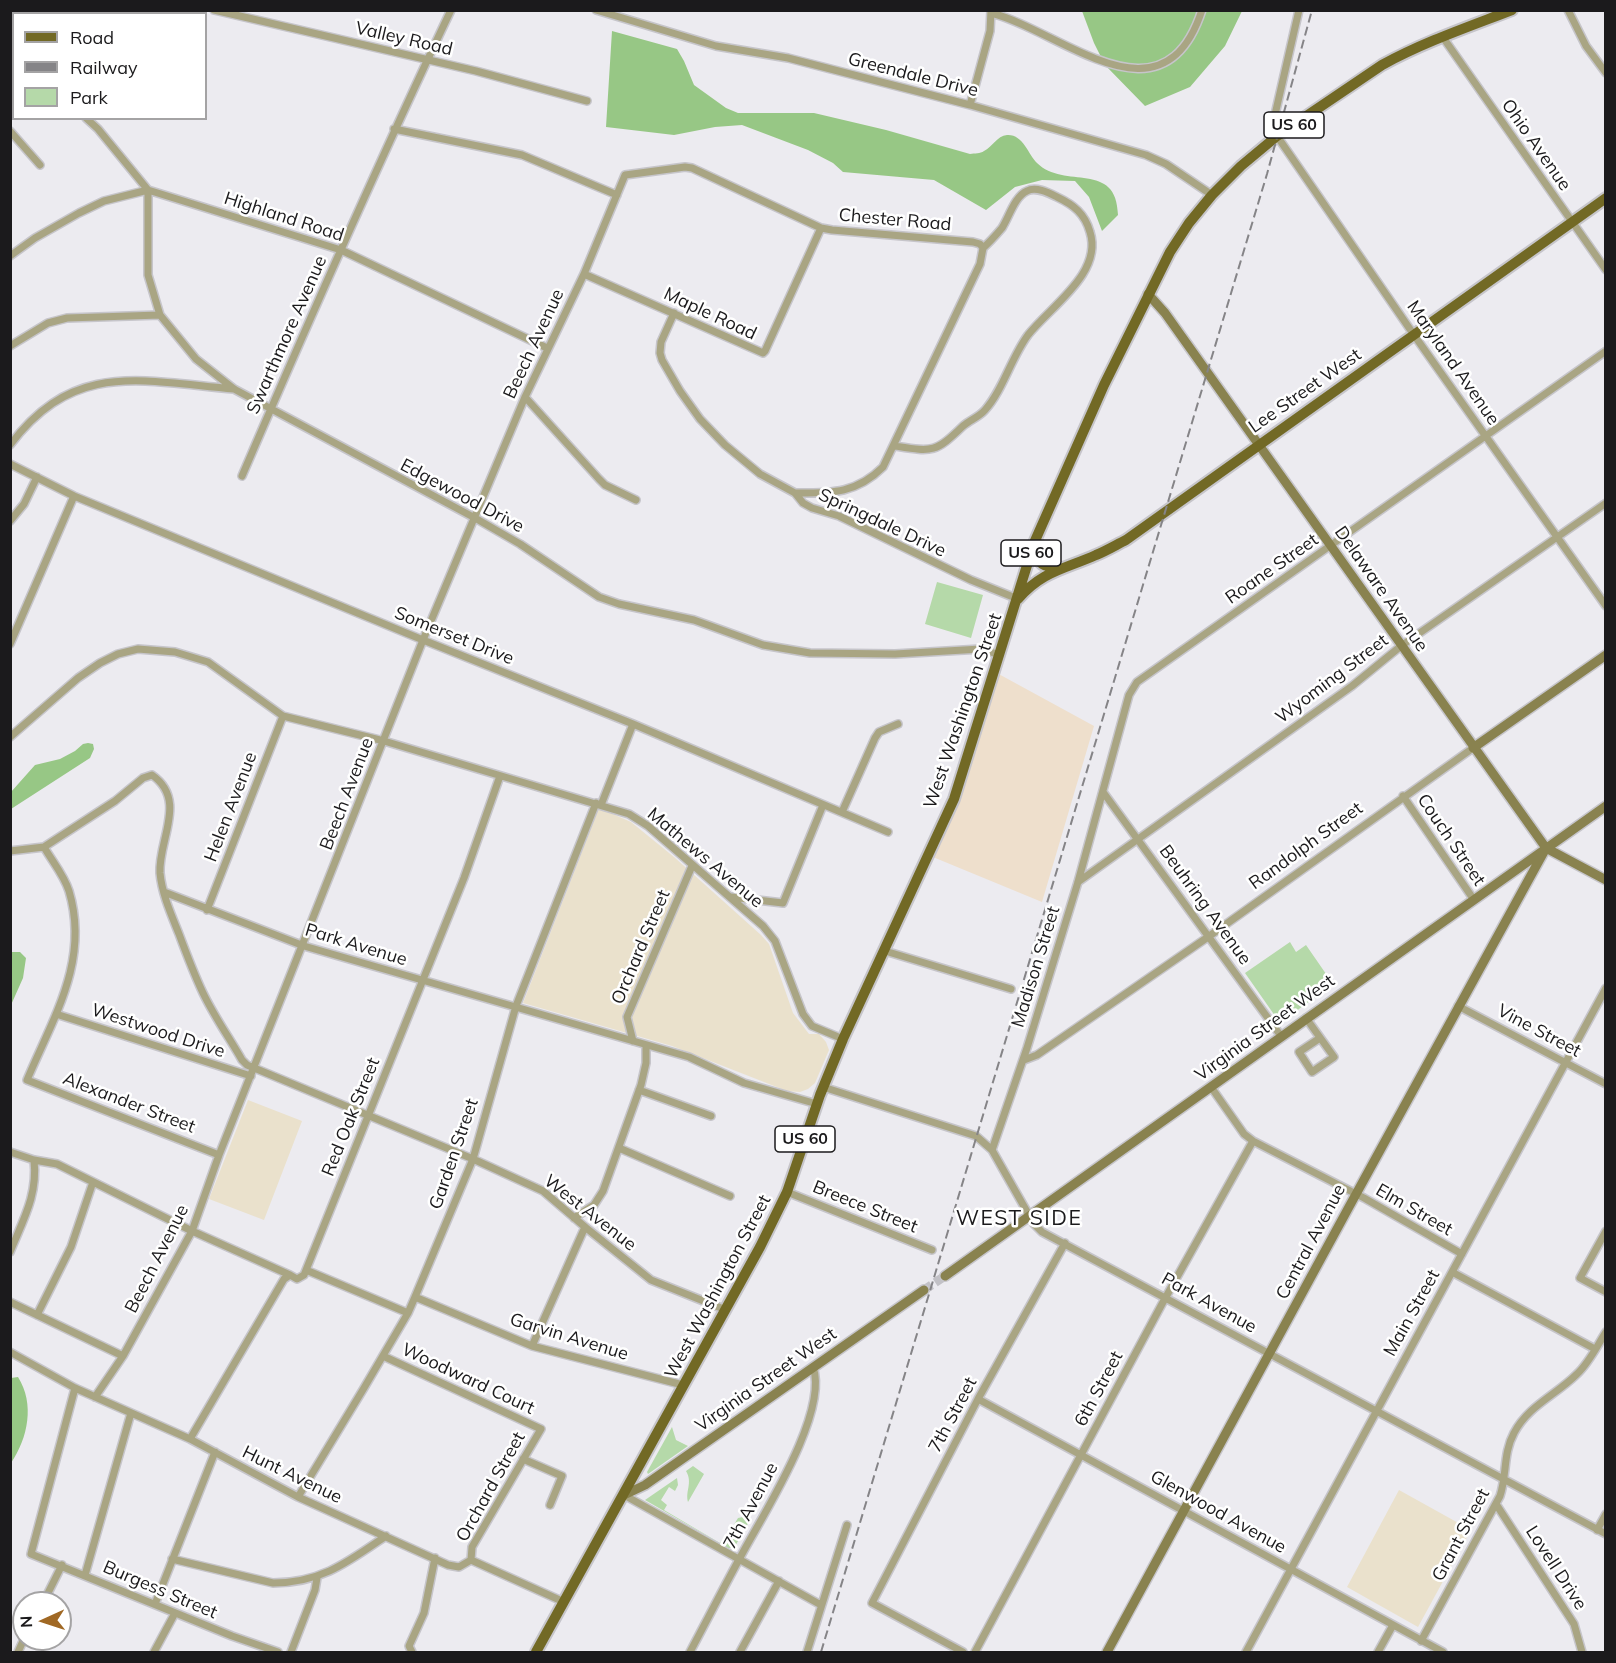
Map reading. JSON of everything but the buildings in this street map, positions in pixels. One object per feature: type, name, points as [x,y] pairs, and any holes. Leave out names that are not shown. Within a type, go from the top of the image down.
[{"type":"main road","name":"West Washington Street","points":[[540,1651],[564,1602],[760,1247],[787,1192],[823,1087],[843,1039],[954,799],[1034,543],[1104,385],[1176,242],[1212,195],[1241,166],[1277,136],[1382,65],[1492,14],[1512,10]]},
{"type":"main road","name":"Lee Street West","points":[[1018,599],[1030,585],[1041,578],[1095,556],[1126,540],[1605,198]]},
{"type":"main road","name":"Delaware Avenue","points":[[1148,294],[1165,313],[1546,848],[1605,880]]},
{"type":"main road","points":[[1050,510],[1037,557],[1044,567],[1066,566]]},
{"type":"main road","name":"Randolph Street","points":[[1473,748],[1605,655]]},
{"type":"main road","name":"Virginia Street West","points":[[945,1276],[1605,806]]},
{"type":"main road","name":"Central Avenue","points":[[1107,1653],[1268,1353],[1300,1299],[1546,848]]},
{"type":"main road","name":"Virginia Street West","points":[[624,1495],[645,1485],[924,1290]]},
{"type":"street","name":"Valley Road","points":[[214,10],[427,60],[587,101]]},
{"type":"street","name":"Swarthmore Avenue","points":[[242,476],[394,129],[451,10]]},
{"type":"street","name":"Greendale Drive","points":[[596,10],[716,46],[788,58],[970,105],[1146,155],[1166,164],[1212,195]]},
{"type":"street","points":[[970,105],[987,45],[991,12],[1028,26],[1072,50],[1121,67],[1142,70],[1160,65],[1187,45],[1202,10]]},
{"type":"street","points":[[1277,136],[1274,119],[1299,10]]},
{"type":"street","points":[[1568,10],[1586,46],[1605,73]]},
{"type":"street","name":"Ohio Avenue","points":[[1442,36],[1605,270]]},
{"type":"street","points":[[10,256],[35,238],[104,201],[148,190],[88,120]]},
{"type":"street","points":[[394,129],[522,155],[616,195]]},
{"type":"street","points":[[10,131],[40,165]]},
{"type":"street","name":"Maryland Avenue","points":[[1277,136],[1605,606]]},
{"type":"street","name":"Chester Road","points":[[616,195],[625,176],[685,167],[692,168],[821,228],[973,242],[980,244],[983,248]]},
{"type":"street","points":[[795,493],[834,493],[855,488],[872,479],[884,467],[980,264],[983,248],[1002,227],[1020,197],[1026,191],[1035,189],[1054,195],[1075,206],[1088,223],[1093,242],[1090,261],[1079,282],[1028,337],[986,410],[964,425],[954,437],[937,449],[922,450],[895,446]]},
{"type":"street","name":"Highland Road","points":[[148,190],[340,250],[547,348]]},
{"type":"street","name":"Edgewood Drive","points":[[148,190],[148,274],[160,315],[196,359],[234,389],[475,518],[520,544],[599,597],[647,611],[694,620],[763,645],[810,653],[895,654],[981,649],[1000,655]]},
{"type":"street","name":"Beech Avenue","points":[[95,1397],[123,1356],[192,1231],[219,1155],[304,946],[423,640],[525,397],[584,274],[616,195]]},
{"type":"street","name":"Maple Road","points":[[584,274],[763,353],[821,228]]},
{"type":"street","name":"Springdale Drive","points":[[674,313],[661,342],[662,360],[680,392],[700,419],[725,445],[760,474],[795,493],[803,503],[812,508],[839,516],[971,580],[1018,599]]},
{"type":"street","points":[[10,346],[48,323],[67,318],[160,315]]},
{"type":"street","name":"Roane Street","points":[[1103,792],[1129,695],[1137,682],[1605,351]]},
{"type":"street","points":[[10,445],[35,416],[66,395],[96,383],[126,380],[234,389]]},
{"type":"street","points":[[525,397],[605,485],[636,501]]},
{"type":"street","name":"Somerset Drive","points":[[10,464],[74,496],[633,724],[888,832]]},
{"type":"street","points":[[10,521],[24,504],[37,477]]},
{"type":"street","points":[[10,644],[74,496]]},
{"type":"street","name":"Wyoming Street","points":[[1078,882],[1352,686],[1401,646],[1605,503]]},
{"type":"street","points":[[10,737],[78,678],[118,654],[138,649],[176,652],[208,662],[283,716]]},
{"type":"street","name":"Mathews Avenue","points":[[283,716],[384,741],[629,814],[648,826],[763,926],[775,941],[797,1002],[812,1026],[843,1039]]},
{"type":"street","name":"Helen Avenue","points":[[207,910],[283,716]]},
{"type":"street","name":"Garden Street","points":[[298,1497],[383,1356],[415,1297],[473,1159],[516,1006],[633,724]]},
{"type":"street","points":[[842,812],[875,738],[879,732],[898,724]]},
{"type":"street","name":"Randolph Street","points":[[1024,1060],[1037,1055],[1208,937],[1473,748]]},
{"type":"street","points":[[10,851],[44,847],[115,801],[143,778],[152,776],[161,781],[166,789],[171,811],[161,859],[160,874],[164,892]]},
{"type":"street","name":"Red Oak Street","points":[[306,1270],[464,878],[500,776]]},
{"type":"street","name":"Beuhring Avenue","points":[[1103,792],[1281,1036]]},
{"type":"street","name":"Madison Street","points":[[992,1150],[1024,1060],[1103,792]]},
{"type":"street","name":"Couch Street","points":[[1403,796],[1474,900]]},
{"type":"street","points":[[731,897],[783,903],[823,805]]},
{"type":"street","points":[[44,847],[68,890],[75,924],[72,971],[56,1014]]},
{"type":"street","name":"Orchard Street","points":[[633,1041],[627,1017],[692,866]]},
{"type":"street","name":"Park Avenue","points":[[164,892],[304,946],[689,1057],[744,1083],[817,1104]]},
{"type":"street","name":"West Avenue","points":[[164,892],[205,997],[242,1060],[255,1068],[473,1159],[543,1191],[651,1280],[726,1310]]},
{"type":"street","points":[[885,951],[1011,989]]},
{"type":"street","name":"Main Street","points":[[1246,1653],[1605,988]]},
{"type":"street","name":"Vine Street","points":[[1458,1006],[1605,1084]]},
{"type":"street","name":"Westwood Drive","points":[[56,1014],[251,1076]]},
{"type":"street","name":"Alexander Street","points":[[56,1014],[27,1080],[219,1155]]},
{"type":"street","points":[[1306,1017],[1334,1057],[1312,1072],[1299,1052],[1320,1038]]},
{"type":"street","points":[[574,1218],[589,1209],[600,1196],[639,1090],[646,1063],[646,1045]]},
{"type":"street","name":"Park Avenue","points":[[823,1087],[976,1136],[992,1150],[1029,1215],[1042,1232],[1605,1534]]},
{"type":"street","name":"Elm Street","points":[[1211,1087],[1244,1134],[1253,1141],[1356,1194],[1462,1254]]},
{"type":"street","points":[[639,1090],[711,1116]]},
{"type":"street","name":"6th Street","points":[[975,1653],[1080,1455],[1253,1141]]},
{"type":"street","points":[[619,1148],[730,1196]]},
{"type":"street","points":[[10,1152],[34,1160],[57,1164],[192,1231],[290,1275],[300,1278],[306,1270],[408,1313]]},
{"type":"street","points":[[10,1252],[32,1198],[36,1178],[34,1160]]},
{"type":"street","points":[[36,1315],[71,1247],[93,1182]]},
{"type":"street","name":"Breece Street","points":[[787,1192],[932,1250]]},
{"type":"street","points":[[532,1346],[585,1227]]},
{"type":"street","points":[[1605,1231],[1580,1278],[1605,1292]]},
{"type":"street","name":"7th Street","points":[[963,1653],[872,1603],[978,1399],[1065,1243]]},
{"type":"street","points":[[1452,1272],[1595,1349]]},
{"type":"street","points":[[189,1439],[284,1279],[290,1275]]},
{"type":"street","name":"Garvin Avenue","points":[[415,1297],[532,1346],[683,1385]]},
{"type":"street","points":[[10,1302],[123,1356]]},
{"type":"street","name":"Grant Street","points":[[1421,1641],[1496,1504],[1505,1480],[1507,1451],[1516,1429],[1536,1406],[1580,1372],[1605,1332]]},
{"type":"street","name":"Hunt Avenue","points":[[10,1352],[75,1388],[189,1439],[298,1497],[448,1565],[459,1567],[471,1560],[564,1602]]},
{"type":"street","name":"Woodward Court","points":[[383,1356],[541,1429]]},
{"type":"street","name":"7th Avenue","points":[[690,1653],[795,1456],[803,1436],[815,1389],[816,1375],[813,1367]]},
{"type":"street","name":"Burgess Street","points":[[75,1388],[31,1554],[278,1653]]},
{"type":"street","name":"Glenwood Avenue","points":[[978,1399],[1443,1653]]},
{"type":"street","points":[[85,1575],[132,1413]]},
{"type":"street","name":"Orchard Street","points":[[471,1560],[472,1547],[541,1429]]},
{"type":"street","points":[[155,1604],[214,1452]]},
{"type":"street","points":[[523,1460],[562,1476],[550,1504]]},
{"type":"street","points":[[624,1495],[821,1605]]},
{"type":"street","name":"Lovell Drive","points":[[1496,1504],[1574,1624],[1582,1653]]},
{"type":"street","points":[[1597,1530],[1605,1514]]},
{"type":"street","points":[[807,1653],[847,1525]]},
{"type":"street","points":[[172,1559],[273,1583],[289,1583],[317,1578],[386,1536]]},
{"type":"street","points":[[412,1653],[409,1646],[424,1613],[435,1558]]},
{"type":"street","points":[[49,1591],[62,1565]]},
{"type":"street","points":[[291,1653],[315,1590],[317,1578]]},
{"type":"street","points":[[740,1653],[779,1581]]},
{"type":"street","points":[[154,1653],[175,1612]]},
{"type":"street","points":[[1378,1653],[1393,1625]]},
{"type":"shaded area","points":[[995,672],[1094,726],[1042,902],[928,855],[954,799]]},
{"type":"shaded area","points":[[599,808],[631,822],[674,857],[769,944],[793,1013],[809,1034],[819,1034],[829,1050],[815,1083],[808,1089],[800,1092],[787,1091],[672,1046],[523,1003]]},
{"type":"shaded area","points":[[248,1100],[302,1121],[264,1220],[209,1199]]},
{"type":"shaded area","points":[[1399,1490],[1471,1530],[1418,1627],[1347,1587]]},
{"type":"green space","points":[[1082,11],[1242,11],[1225,46],[1190,87],[1145,106],[1105,65]]},
{"type":"green space","points":[[612,31],[677,49],[694,85],[726,108],[738,113],[814,113],[886,130],[970,154],[982,152],[1003,136],[1013,136],[1021,141],[1037,163],[1048,171],[1099,181],[1109,187],[1115,198],[1118,215],[1102,231],[1089,197],[1075,181],[1042,180],[1015,187],[986,210],[934,180],[843,172],[833,163],[808,150],[742,125],[715,127],[674,135],[606,127]]},
{"type":"green space","points":[[937,582],[983,595],[971,638],[925,624]]},
{"type":"green space","points":[[88,743],[93,744],[94,749],[90,758],[11,809],[11,792],[35,765],[60,759]]},
{"type":"green space","points":[[1290,942],[1296,952],[1306,945],[1333,984],[1280,1023],[1245,973]]},
{"type":"green space","points":[[11,952],[20,952],[26,958],[23,978],[11,1005]]},
{"type":"green space","points":[[18,1377],[28,1409],[22,1443],[11,1463],[11,1378]]},
{"type":"green space","points":[[672,1427],[676,1440],[688,1446],[648,1474],[647,1472]]},
{"type":"green space","points":[[693,1466],[704,1474],[688,1502],[689,1479],[686,1471]]},
{"type":"green space","points":[[677,1478],[678,1485],[675,1491],[669,1487],[661,1500],[667,1505],[664,1510],[720,1543],[724,1537],[726,1538],[738,1518],[743,1517],[750,1520],[734,1548],[728,1548],[645,1500]]},
{"type":"tunnel","points":[[924,1290],[945,1276]]},
{"type":"railway","points":[[821,1652],[1267,174],[1312,10]]},
{"type":"district","name":"WEST SIDE","points":[[1019,1219]]}]
